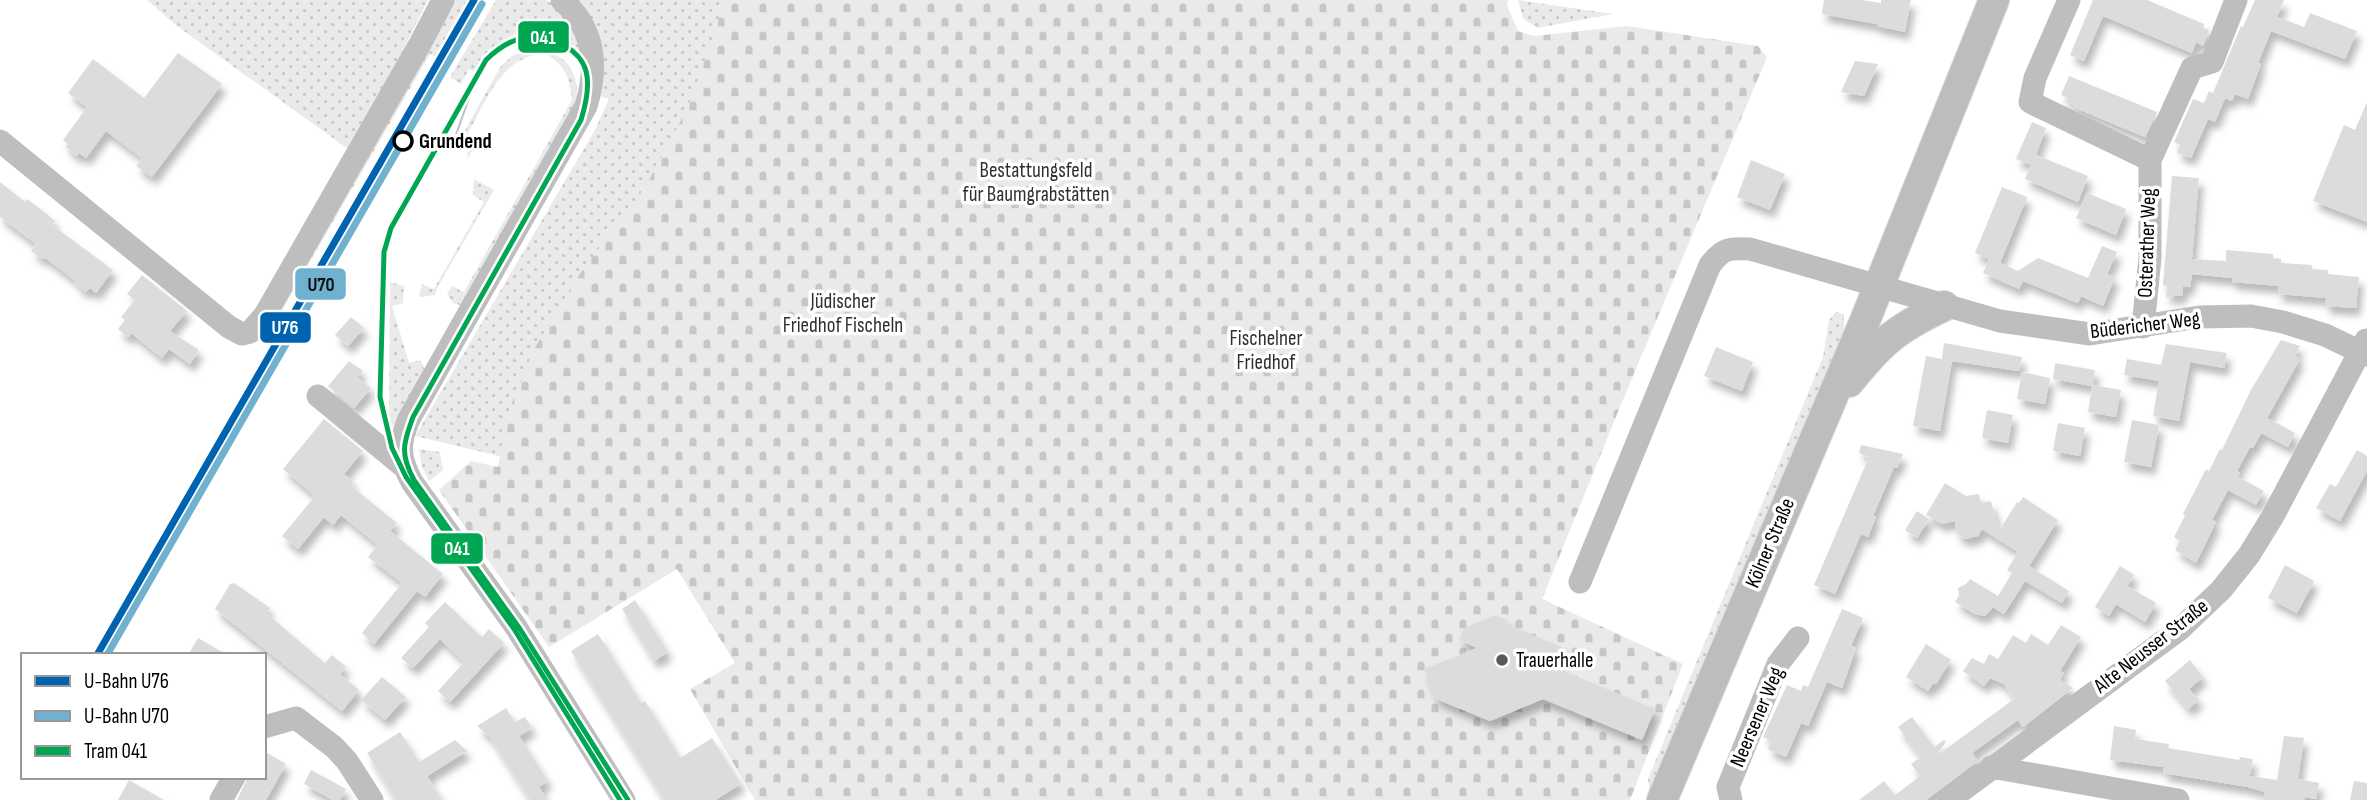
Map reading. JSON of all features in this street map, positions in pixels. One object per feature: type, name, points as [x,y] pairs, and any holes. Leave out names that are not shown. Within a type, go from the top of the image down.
[{"type":"main road","name":"Kölner Straße","points":[[1662,800],[1879,287],[1994,0]]},
{"type":"main road","points":[[1829,407],[1886,339],[1902,327],[1944,306]]},
{"type":"street","points":[[0,141],[229,327],[242,334],[250,332],[265,315],[432,24],[443,0]]},
{"type":"street","points":[[404,467],[401,438],[409,419],[586,106],[593,75],[590,44],[571,8],[562,0]]},
{"type":"street","name":"Osterather Weg","points":[[2069,0],[2035,78],[2030,103],[2150,160]]},
{"type":"street","name":"Osterather Weg","points":[[2143,327],[2150,258],[2150,160],[2192,68],[2212,62],[2236,0]]},
{"type":"street","points":[[1580,582],[1710,265],[1718,254],[1730,248],[1750,249],[1879,287]]},
{"type":"street","name":"Büdericher Weg","points":[[1879,287],[2000,321],[2090,334],[2199,317],[2251,316],[2294,325],[2365,349]]},
{"type":"street","name":"Alte Neusser Straße","points":[[1949,800],[2180,629],[2221,590],[2249,555],[2273,516],[2365,349]]},
{"type":"street","points":[[318,396],[404,467],[422,497],[516,627],[624,800]]},
{"type":"street","name":"Neersener Weg","points":[[1731,800],[1728,787],[1779,664],[1798,638]]},
{"type":"street","points":[[266,726],[296,719],[334,747],[347,761],[372,800]]},
{"type":"street","points":[[1991,767],[2178,800]]},
{"type":"street","points":[[220,800],[233,779]]},
{"type":"green space","points":[[147,0],[428,0],[398,60],[347,148],[177,26]]},
{"type":"green space","points":[[450,0],[468,0],[435,56],[430,54],[266,338],[261,342],[250,339]]},
{"type":"green space","points":[[496,0],[546,0],[553,4],[569,24],[583,54],[552,35],[524,32],[499,44],[475,72],[469,69],[461,84],[450,77]]},
{"type":"green space","points":[[573,0],[730,0],[727,41],[535,454],[499,456],[415,436],[595,130],[609,99],[600,96]]},
{"type":"green space","name":"Fischelner Friedhof","points":[[721,0],[1508,0],[1507,5],[1518,31],[1534,36],[1627,26],[1758,46],[1767,57],[1542,599],[1683,664],[1630,800],[755,800],[690,689],[735,663],[677,569],[549,647],[439,490],[471,461],[498,467],[508,413],[533,351],[579,275],[647,184],[688,107],[718,24]]},
{"type":"green space","points":[[1518,0],[1613,14],[1537,28],[1523,18]]},
{"type":"green space","points":[[533,50],[554,54],[568,65],[576,82],[577,103],[467,301],[460,305],[453,303],[447,294],[452,286],[464,292],[572,100],[567,76],[552,58],[539,54],[519,61],[509,68],[493,88],[468,133],[478,140],[468,158],[464,132],[501,66],[513,55]]},
{"type":"green space","points":[[474,179],[494,190],[435,295],[419,297],[422,284],[434,289],[484,202],[473,195]]},
{"type":"green space","points":[[390,282],[404,286],[403,303],[392,306],[409,363],[421,360],[425,372],[391,429],[389,427]]},
{"type":"green space","points":[[1836,312],[1844,314],[1844,328],[1839,346],[1651,800],[1648,779],[1823,357],[1829,320]]},
{"type":"green space","points":[[419,449],[440,452],[443,470],[429,481],[422,467]]},
{"type":"building","points":[[1824,0],[1881,3],[1881,0],[1911,0],[1905,32],[1822,14]]},
{"type":"building","points":[[2093,0],[2147,0],[2204,24],[2203,28],[2209,30],[2203,46],[2196,42],[2192,53],[2103,16],[2084,61],[2070,55]]},
{"type":"building","points":[[2255,0],[2284,0],[2277,17],[2304,27],[2310,13],[2357,31],[2345,59],[2271,31],[2248,99],[2235,94],[2232,101],[2225,98],[2215,122],[2208,119],[2191,158],[2177,153],[2180,145],[2174,142],[2193,99],[2204,103],[2209,91],[2213,93]]},
{"type":"building","points":[[178,53],[222,84],[152,177],[136,166],[142,158],[106,131],[86,158],[79,153],[77,156],[66,147],[68,144],[63,140],[87,107],[68,93],[93,59],[144,98]]},
{"type":"building","points":[[1855,61],[1878,64],[1864,96],[1841,92]]},
{"type":"building","points":[[2069,76],[2157,112],[2145,137],[2073,107],[2074,105],[2067,102],[2068,98],[2061,95]]},
{"type":"building","points":[[2367,102],[2367,222],[2313,201],[2344,125],[2355,130]]},
{"type":"building","points":[[2032,122],[2046,128],[2036,155],[2088,176],[2078,202],[2025,179],[2031,165],[2016,159]]},
{"type":"building","points":[[1751,160],[1785,174],[1770,210],[1737,197]]},
{"type":"building","points":[[2172,176],[2199,178],[2192,259],[2226,261],[2226,250],[2273,254],[2273,258],[2281,259],[2281,263],[2312,265],[2312,269],[2328,270],[2328,274],[2359,277],[2356,308],[2325,306],[2326,298],[2278,294],[2279,286],[2232,282],[2232,278],[2192,274],[2190,287],[2183,287],[2183,295],[2166,297],[2167,286],[2163,285]]},
{"type":"building","points":[[0,182],[25,202],[27,199],[43,211],[55,221],[52,225],[113,270],[96,293],[90,288],[86,292],[44,257],[43,259],[31,251],[36,244],[0,217]]},
{"type":"building","points":[[2002,187],[2027,197],[2000,263],[2018,271],[2038,258],[2088,278],[2102,246],[2117,252],[2107,274],[2115,277],[2103,306],[2081,296],[2078,303],[2023,281],[2019,289],[1983,273],[1989,259],[1975,253]]},
{"type":"building","points":[[2087,193],[2126,209],[2116,235],[2076,218]]},
{"type":"building","points":[[142,275],[187,311],[170,331],[199,350],[190,364],[169,349],[162,358],[131,333],[128,337],[118,329],[125,320],[121,317],[135,300],[127,294]]},
{"type":"building","points":[[351,317],[364,328],[348,346],[335,335]]},
{"type":"building","points":[[2281,340],[2300,346],[2295,356],[2300,359],[2267,418],[2295,433],[2288,447],[2261,433],[2253,448],[2250,447],[2237,471],[2240,473],[2238,477],[2264,491],[2256,505],[2228,490],[2212,520],[2216,522],[2196,563],[2175,550],[2180,541],[2174,537],[2206,469],[2209,471],[2220,449],[2222,450],[2251,390]]},
{"type":"building","points":[[1944,343],[2022,357],[2019,371],[1952,361],[1940,431],[1913,426],[1926,356],[1942,359]]},
{"type":"building","points":[[2166,344],[2227,353],[2224,368],[2190,362],[2179,421],[2153,416],[2159,381],[2124,375],[2127,359],[2161,365]]},
{"type":"building","points":[[1716,347],[1753,362],[1742,391],[1704,376]]},
{"type":"building","points":[[349,361],[363,371],[357,377],[371,388],[354,408],[328,386]]},
{"type":"building","points":[[2055,363],[2095,370],[2093,385],[2121,390],[2116,417],[2088,412],[2092,386],[2053,379]]},
{"type":"building","points":[[2022,372],[2050,378],[2045,404],[2017,399]]},
{"type":"building","points":[[1987,410],[2013,415],[2008,443],[1982,438]]},
{"type":"building","points":[[324,419],[363,451],[344,474],[353,481],[350,485],[397,523],[390,531],[443,574],[425,597],[417,591],[374,644],[362,633],[402,583],[368,557],[378,545],[341,515],[333,525],[324,517],[298,549],[282,536],[315,496],[283,469]]},
{"type":"building","points":[[2132,420],[2159,425],[2151,467],[2124,462]]},
{"type":"building","points":[[2058,423],[2085,428],[2080,456],[2053,451]]},
{"type":"building","points":[[1861,445],[1903,454],[1897,468],[1894,467],[1873,516],[1876,517],[1868,537],[1861,534],[1835,594],[1814,585],[1869,457],[1859,453]]},
{"type":"building","points":[[2357,450],[2367,456],[2367,471],[2340,521],[2316,508],[2330,484],[2336,487]]},
{"type":"building","points":[[1945,483],[1966,496],[1979,494],[1981,503],[1991,501],[1999,531],[2023,497],[2058,520],[2029,566],[2069,591],[2062,603],[2025,581],[2004,614],[1993,607],[1985,616],[1975,614],[1955,602],[1959,596],[1958,588],[1970,579],[1998,596],[2012,573],[2007,570],[2018,552],[1982,529],[1978,536],[1965,539],[1957,534],[1955,521],[1942,524],[1926,515]]},
{"type":"building","points":[[1917,511],[1929,519],[1917,538],[1905,530]]},
{"type":"building","points":[[2285,565],[2314,581],[2297,613],[2268,598]]},
{"type":"building","points":[[2120,566],[2134,575],[2127,586],[2156,603],[2145,622],[2116,604],[2109,616],[2095,607]]},
{"type":"building","points":[[234,583],[270,608],[266,613],[325,663],[332,655],[346,667],[340,674],[359,690],[342,711],[215,609],[230,584]]},
{"type":"building","points":[[635,600],[668,652],[654,661],[622,609]]},
{"type":"building","points":[[445,602],[482,637],[489,629],[504,643],[450,702],[438,691],[464,662],[440,639],[413,668],[401,658],[429,627],[425,623]]},
{"type":"building","points":[[1842,609],[1863,618],[1851,646],[1856,648],[1842,688],[1827,682],[1808,726],[1801,723],[1786,757],[1768,749],[1771,741],[1763,737],[1787,685],[1801,691],[1803,685],[1808,687]]},
{"type":"building","name":"Trauerhalle","points":[[1495,615],[1507,620],[1506,624],[1564,648],[1556,668],[1655,709],[1642,740],[1543,699],[1490,721],[1436,699],[1424,669],[1477,648],[1459,640],[1464,628]]},
{"type":"building","points":[[2061,625],[2081,637],[2060,671],[2064,673],[2060,680],[2073,688],[2023,727],[2018,720],[1972,753],[1978,761],[1926,800],[1859,800],[1884,781],[1895,795],[1920,776],[1911,764],[1921,757],[1898,727],[1912,717],[1934,747],[1944,740],[1946,742],[1935,757],[2014,699],[2004,684],[1990,678],[1984,686],[1963,671],[1972,658],[1984,664],[1989,654],[1998,659],[2013,635],[2026,643],[2031,634],[2048,645]]},
{"type":"building","points":[[598,634],[641,703],[645,701],[680,758],[712,738],[741,784],[715,800],[664,800],[571,651]]},
{"type":"building","points":[[198,638],[224,653],[189,653]]},
{"type":"building","points":[[1926,644],[1951,660],[1936,684],[1933,683],[1928,691],[1906,677]]},
{"type":"building","points":[[2190,660],[2203,677],[2189,689],[2199,700],[2188,709],[2165,681]]},
{"type":"building","points":[[382,677],[406,697],[385,720],[361,700]]},
{"type":"building","points":[[506,708],[515,722],[525,717],[532,728],[519,736],[548,781],[539,787],[547,800],[530,800],[490,737],[477,726]]},
{"type":"building","points":[[2114,726],[2136,730],[2135,739],[2169,744],[2168,748],[2239,760],[2240,757],[2253,759],[2248,784],[2250,776],[2277,780],[2284,736],[2304,738],[2298,779],[2319,783],[2316,799],[2305,797],[2305,800],[2263,800],[2265,792],[2248,787],[2163,773],[2164,767],[2110,760]]},
{"type":"building","points":[[400,732],[419,762],[455,740],[467,751],[427,776],[442,800],[396,800],[367,753]]},
{"type":"building","points":[[266,752],[286,764],[266,800],[237,800],[247,779],[266,779]]},
{"type":"building","points":[[311,770],[346,789],[340,800],[333,800],[304,784]]},
{"type":"building","points":[[129,780],[164,800],[118,800]]},
{"type":"building","points":[[2354,781],[2367,783],[2367,800],[2350,800]]},
{"type":"tram line","name":"041","points":[[620,800],[514,629],[406,477],[392,448],[380,397],[384,252],[391,228],[486,60],[513,41],[534,36],[554,40],[572,50],[583,63],[587,89],[581,120],[413,417],[405,442],[405,456],[414,480],[520,629],[628,800]]},
{"type":"tram line","points":[[452,146],[478,73]]},
{"type":"metro line","name":"U76","points":[[98,653],[474,0]]},
{"type":"metro line","name":"U70","points":[[108,653],[482,4]]},
{"type":"place","name":"Grundend","points":[[403,141]]},
{"type":"place","name":"Trauerhalle","points":[[1502,660]]},
{"type":"park label","name":"Bestattungsfeld für Baumgrabstätten","points":[[1036,182]]},
{"type":"park label","name":"Jüdischer Friedhof Fischeln","points":[[843,313]]}]
